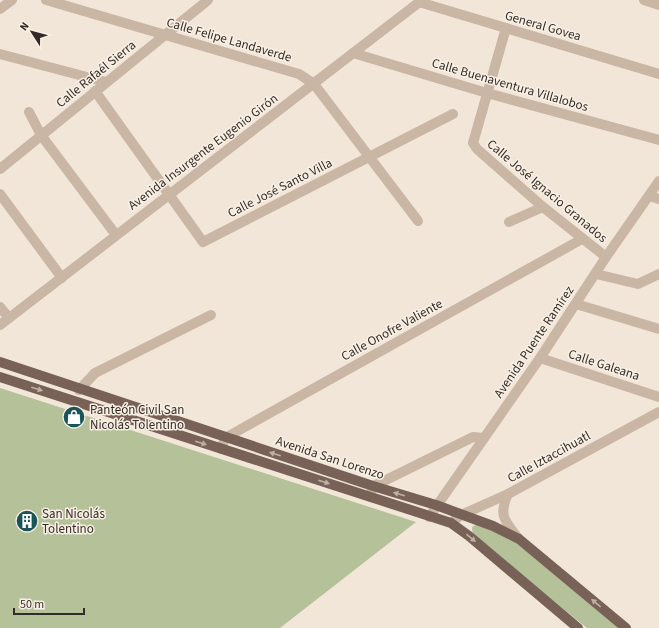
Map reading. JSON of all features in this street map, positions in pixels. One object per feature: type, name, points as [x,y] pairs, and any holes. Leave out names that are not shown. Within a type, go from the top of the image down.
[{"type":"main road","name":"Avenida San Lorenzo","points":[[0,362],[79,390],[225,438],[436,505],[493,526],[519,539],[626,628]]},
{"type":"main road","name":"Avenida San Lorenzo","points":[[0,377],[451,524],[469,536],[578,628]]},
{"type":"street","points":[[0,9],[12,0]]},
{"type":"street","name":"Calle Felipe Landaverde","points":[[46,0],[299,74],[314,84],[418,221]]},
{"type":"street","name":"Calle Rafaél Sierra","points":[[0,169],[208,0]]},
{"type":"street","points":[[644,0],[659,4]]},
{"type":"street","name":"General Govea","points":[[421,1],[659,74]]},
{"type":"street","name":"Avenida Insurgente Eugenio Girón","points":[[0,325],[421,1]]},
{"type":"street","name":"Calle José Ignacio Granados","points":[[506,28],[473,143],[477,149],[543,207],[606,257]]},
{"type":"street","name":"Calle Buenaventura Villalobos","points":[[354,53],[487,93],[659,140]]},
{"type":"street","points":[[0,54],[106,82]]},
{"type":"street","points":[[95,91],[169,196]]},
{"type":"street","points":[[29,112],[40,135],[116,235]]},
{"type":"street","name":"Calle José Santo Villa","points":[[169,196],[203,242],[453,114]]},
{"type":"street","name":"Avenida Puente Ramírez","points":[[429,516],[540,358],[606,257],[659,181]]},
{"type":"street","points":[[0,194],[62,278]]},
{"type":"street","points":[[649,196],[659,199]]},
{"type":"street","points":[[509,222],[543,207]]},
{"type":"street","name":"Calle Onofre Valiente","points":[[225,438],[582,239]]},
{"type":"street","points":[[596,274],[638,284],[659,274]]},
{"type":"street","points":[[576,304],[659,329]]},
{"type":"street","points":[[0,307],[9,318]]},
{"type":"street","points":[[79,390],[95,373],[211,315]]},
{"type":"street","name":"Calle Galeana","points":[[540,358],[659,397]]},
{"type":"street","name":"Calle Iztaccihuatl","points":[[451,524],[461,515],[508,494],[659,412]]},
{"type":"street","points":[[370,497],[373,486],[473,436],[484,438]]},
{"type":"street","points":[[221,449],[225,438]]},
{"type":"street","points":[[508,494],[502,507],[503,517],[519,539]]},
{"type":"green space","points":[[0,388],[416,522],[280,628],[0,628]]},
{"type":"green space","points":[[481,522],[496,527],[622,628],[587,628],[473,536],[472,527]]},
{"type":"place","name":"Panteón Civil San Nicolás Tolentino","points":[[74,417]]},
{"type":"place","name":"San Nicolás Tolentino","points":[[27,521]]}]
